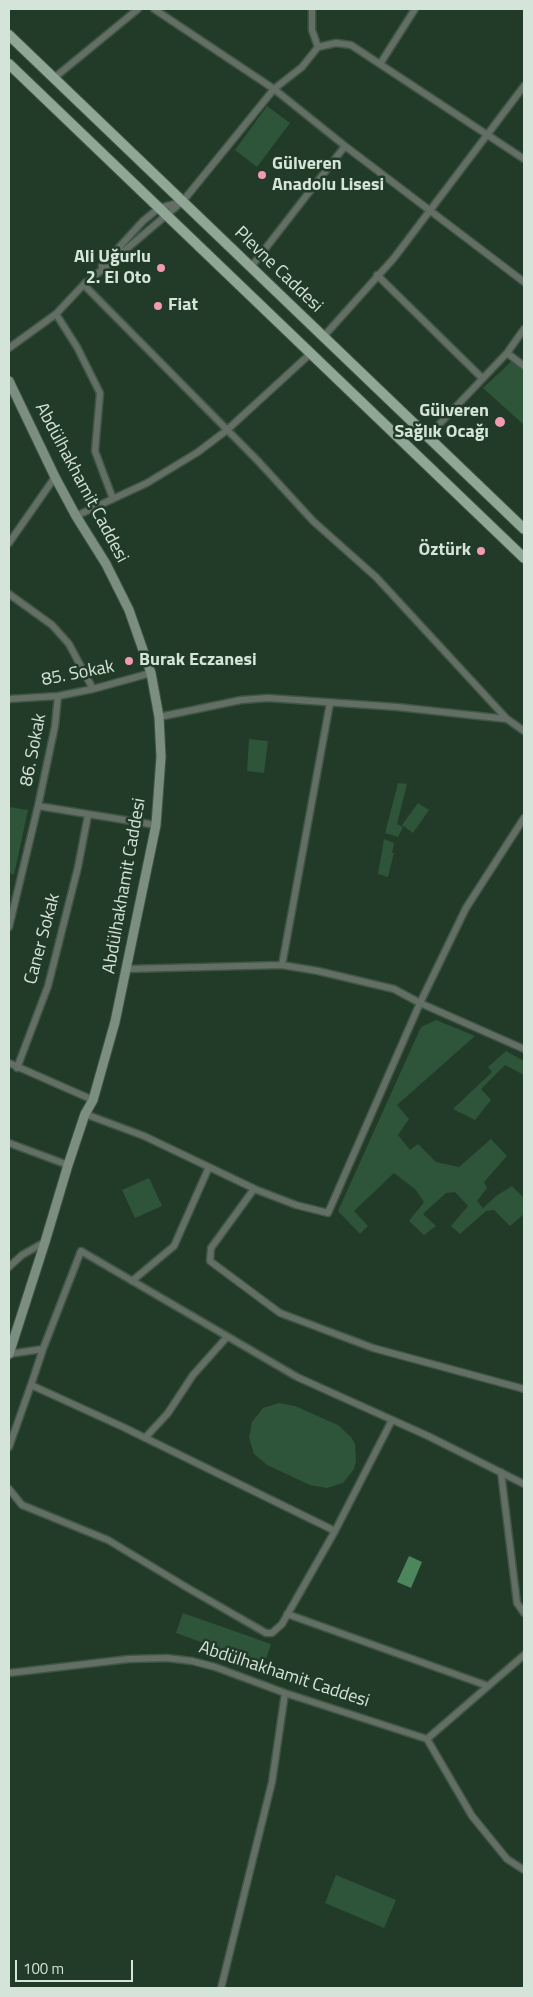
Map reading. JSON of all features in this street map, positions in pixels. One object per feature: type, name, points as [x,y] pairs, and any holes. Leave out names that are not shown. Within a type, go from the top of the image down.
[{"type":"main road","name":"Plevne Caddesi","points":[[9,35],[524,529]]},
{"type":"main road","points":[[9,64],[524,558]]},
{"type":"main road","name":"Abdülhakhamit Caddesi","points":[[9,381],[55,477],[76,516],[106,564],[129,610],[151,673],[159,717],[161,757],[156,825],[115,1022],[93,1100],[85,1114],[68,1165],[9,1354]]},
{"type":"street","points":[[54,78],[138,9]]},
{"type":"street","points":[[154,9],[274,89],[524,282]]},
{"type":"street","points":[[312,9],[312,30],[318,47]]},
{"type":"street","points":[[380,64],[415,9]]},
{"type":"street","points":[[84,285],[183,202],[274,89],[302,67],[318,47],[336,43],[351,45],[524,159]]},
{"type":"street","points":[[324,336],[394,258],[524,86]]},
{"type":"street","points":[[251,267],[346,146]]},
{"type":"street","points":[[9,348],[56,314],[143,221],[159,208],[183,202]]},
{"type":"street","points":[[377,275],[482,378]]},
{"type":"street","points":[[84,285],[227,430],[313,521],[376,578],[507,719],[524,731]]},
{"type":"street","points":[[56,314],[77,347],[100,393],[95,451],[113,499]]},
{"type":"street","points":[[428,436],[507,353],[524,329]]},
{"type":"street","points":[[507,353],[524,366]]},
{"type":"street","points":[[76,516],[155,478],[198,452],[227,430],[310,354]]},
{"type":"street","points":[[9,543],[55,477]]},
{"type":"street","points":[[9,594],[52,625],[69,644],[93,689]]},
{"type":"street","name":"85. Sokak","points":[[9,699],[58,696],[93,689],[151,673]]},
{"type":"street","name":"86. Sokak","points":[[9,926],[38,806],[55,726],[58,696]]},
{"type":"street","points":[[159,717],[242,700],[261,699],[397,707],[507,719]]},
{"type":"street","points":[[282,965],[330,703]]},
{"type":"street","points":[[38,806],[156,825]]},
{"type":"street","name":"Caner Sokak","points":[[17,1068],[48,986],[76,875],[88,815]]},
{"type":"street","points":[[85,1114],[144,1136],[254,1189],[296,1205],[328,1213],[420,1003],[466,908],[524,818]]},
{"type":"street","points":[[126,969],[282,965],[318,971],[394,989],[420,1003],[524,1049]]},
{"type":"street","points":[[9,1063],[93,1100]]},
{"type":"street","points":[[9,1143],[68,1165]]},
{"type":"street","points":[[132,1281],[174,1246],[209,1167]]},
{"type":"street","points":[[254,1189],[211,1248],[210,1261],[280,1313],[373,1348],[524,1389]]},
{"type":"street","points":[[9,1268],[22,1255],[45,1242]]},
{"type":"street","points":[[9,1447],[43,1349],[81,1250],[297,1377],[392,1420],[524,1484]]},
{"type":"street","points":[[145,1438],[168,1414],[193,1375],[227,1337]]},
{"type":"street","points":[[9,1354],[43,1349]]},
{"type":"street","points":[[31,1385],[145,1438],[335,1531]]},
{"type":"street","points":[[9,1489],[22,1505],[108,1540],[266,1634],[272,1634],[282,1624],[335,1531],[392,1420]]},
{"type":"street","points":[[501,1472],[517,1603],[524,1613]]},
{"type":"street","points":[[287,1614],[488,1686]]},
{"type":"street","points":[[524,1655],[427,1739],[472,1816],[507,1859],[524,1870]]},
{"type":"street","name":"Abdülhakhamit Caddesi","points":[[9,1673],[128,1659],[167,1658],[192,1661],[427,1739]]},
{"type":"street","points":[[221,1988],[272,1782],[285,1693]]},
{"type":"shaded area","points":[[267,106],[290,123],[257,167],[235,150]]},
{"type":"shaded area","points":[[512,361],[524,371],[524,425],[483,388]]},
{"type":"shaded area","points":[[249,739],[268,741],[264,773],[247,771]]},
{"type":"shaded area","points":[[398,783],[407,784],[397,824],[403,827],[398,837],[385,833]]},
{"type":"shaded area","points":[[418,803],[429,810],[413,833],[402,825]]},
{"type":"shaded area","points":[[9,807],[28,810],[14,875],[9,872]]},
{"type":"shaded area","points":[[384,839],[394,843],[392,853],[394,853],[388,877],[378,874]]},
{"type":"shaded area","points":[[436,1020],[475,1036],[397,1105],[409,1119],[398,1135],[410,1150],[418,1144],[436,1162],[459,1167],[491,1139],[507,1156],[484,1182],[487,1188],[477,1201],[483,1208],[496,1196],[512,1186],[524,1198],[524,1214],[510,1226],[494,1210],[486,1211],[460,1234],[451,1226],[468,1206],[455,1192],[446,1193],[423,1214],[436,1226],[424,1235],[409,1221],[424,1202],[416,1190],[394,1173],[354,1211],[368,1226],[360,1234],[338,1211],[421,1027]]},
{"type":"shaded area","points":[[506,1051],[524,1061],[524,1075],[505,1065],[481,1089],[491,1100],[475,1120],[453,1109],[492,1072],[488,1067]]},
{"type":"shaded area","points":[[149,1178],[162,1206],[135,1218],[122,1190]]},
{"type":"shaded area","points":[[279,1403],[295,1406],[338,1425],[351,1437],[355,1444],[356,1461],[354,1469],[343,1483],[327,1488],[310,1485],[267,1465],[254,1454],[249,1438],[252,1422],[263,1408]]},
{"type":"shaded area","points":[[409,1556],[422,1562],[411,1588],[397,1582]]},
{"type":"shaded area","points":[[183,1613],[271,1644],[264,1665],[176,1633]]},
{"type":"shaded area","points":[[336,1875],[396,1900],[384,1928],[325,1903]]},
{"type":"place","name":"Gülveren Anadolu Lisesi","points":[[262,175]]},
{"type":"place","name":"Ali Uğurlu 2. El Oto","points":[[161,268]]},
{"type":"place","name":"Fiat","points":[[158,306]]},
{"type":"place","name":"Gülveren Sağlık Ocağı","points":[[500,422]]},
{"type":"place","name":"Öztürk","points":[[481,551]]},
{"type":"place","name":"Burak Eczanesi","points":[[129,661]]}]
